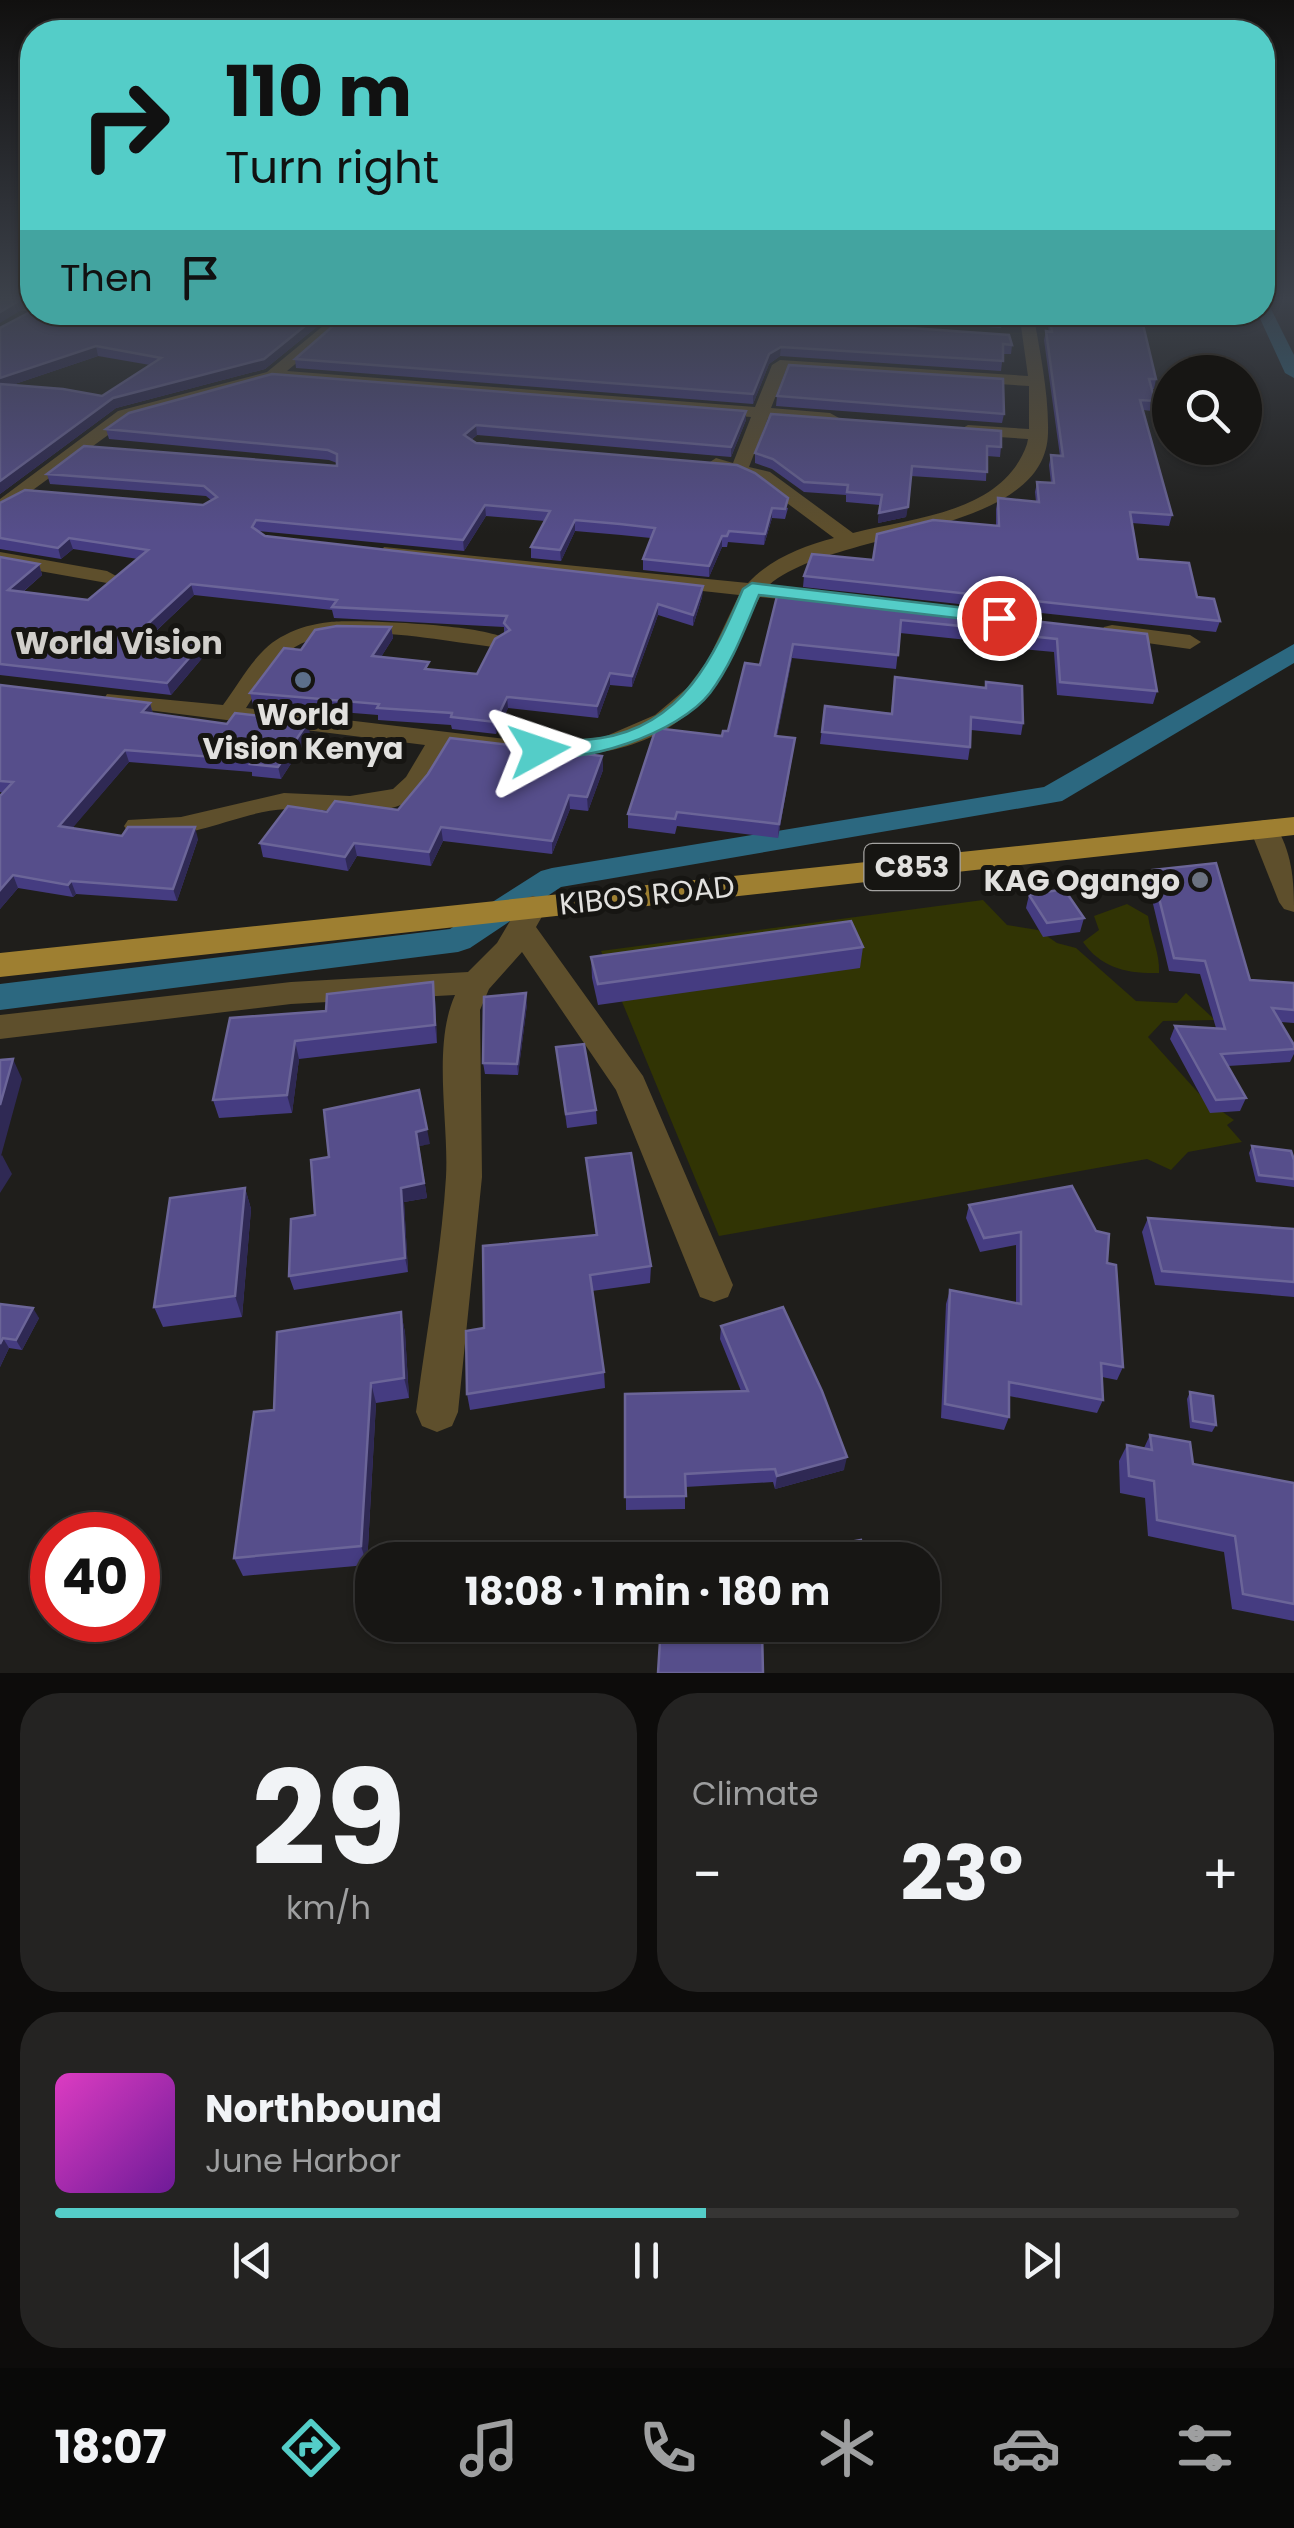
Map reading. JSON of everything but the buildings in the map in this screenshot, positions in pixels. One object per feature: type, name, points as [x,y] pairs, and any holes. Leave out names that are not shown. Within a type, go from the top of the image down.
[{"type":"main road","name":"KIBOS ROAD","points":[[0,965],[448,916],[528,914],[1279,828]]},
{"type":"street","points":[[0,508],[13,493],[124,414],[262,377]]},
{"type":"street","points":[[313,377],[846,420]]},
{"type":"street","points":[[740,467],[772,377]]},
{"type":"street","points":[[96,697],[539,750],[608,744],[660,723],[700,692],[728,646],[752,589],[800,555],[847,538],[986,501],[1018,480],[1041,435],[1034,380],[989,377]]},
{"type":"street","points":[[942,428],[1041,435]]},
{"type":"street","points":[[84,444],[118,450]]},
{"type":"street","points":[[695,462],[740,467],[763,476],[847,538]]},
{"type":"street","points":[[13,493],[59,494]]},
{"type":"street","points":[[366,548],[865,602]]},
{"type":"street","points":[[0,558],[107,576]]},
{"type":"street","points":[[229,713],[281,647],[306,632],[373,628],[496,640]]},
{"type":"street","points":[[1090,629],[1190,642]]},
{"type":"street","points":[[138,826],[181,826],[284,801],[350,804],[401,796],[416,782],[441,738]]},
{"type":"street","points":[[1279,828],[1294,902]]},
{"type":"street","points":[[437,1412],[464,1177],[464,1010],[476,983],[508,950],[528,914],[631,1085],[714,1285]]},
{"type":"street","points":[[0,1027],[291,993],[476,983]]},
{"type":"green space","points":[[983,900],[1007,925],[1038,930],[1057,943],[1076,948],[1136,1001],[1177,1003],[1186,993],[1215,1020],[1163,1021],[1148,1037],[1203,1098],[1234,1120],[1227,1125],[1242,1142],[1188,1152],[1171,1170],[1147,1159],[719,1236],[601,951]]},
{"type":"green space","points":[[1127,904],[1148,916],[1159,973],[1116,968],[1098,958],[1083,942],[1099,930],[1094,916]]},
{"type":"waterway","points":[[0,997],[458,940],[552,878],[1052,795],[1294,652]]},
{"type":"place","name":"World Vision Kenya","points":[[303,680]]},
{"type":"place","name":"KAG Ogango","points":[[1200,880]]},
{"type":"district","name":"World Vision","points":[[119,642]]},
{"type":"route","points":[[539,750],[608,744],[660,723],[700,692],[728,646],[752,589],[999,618]]}]
